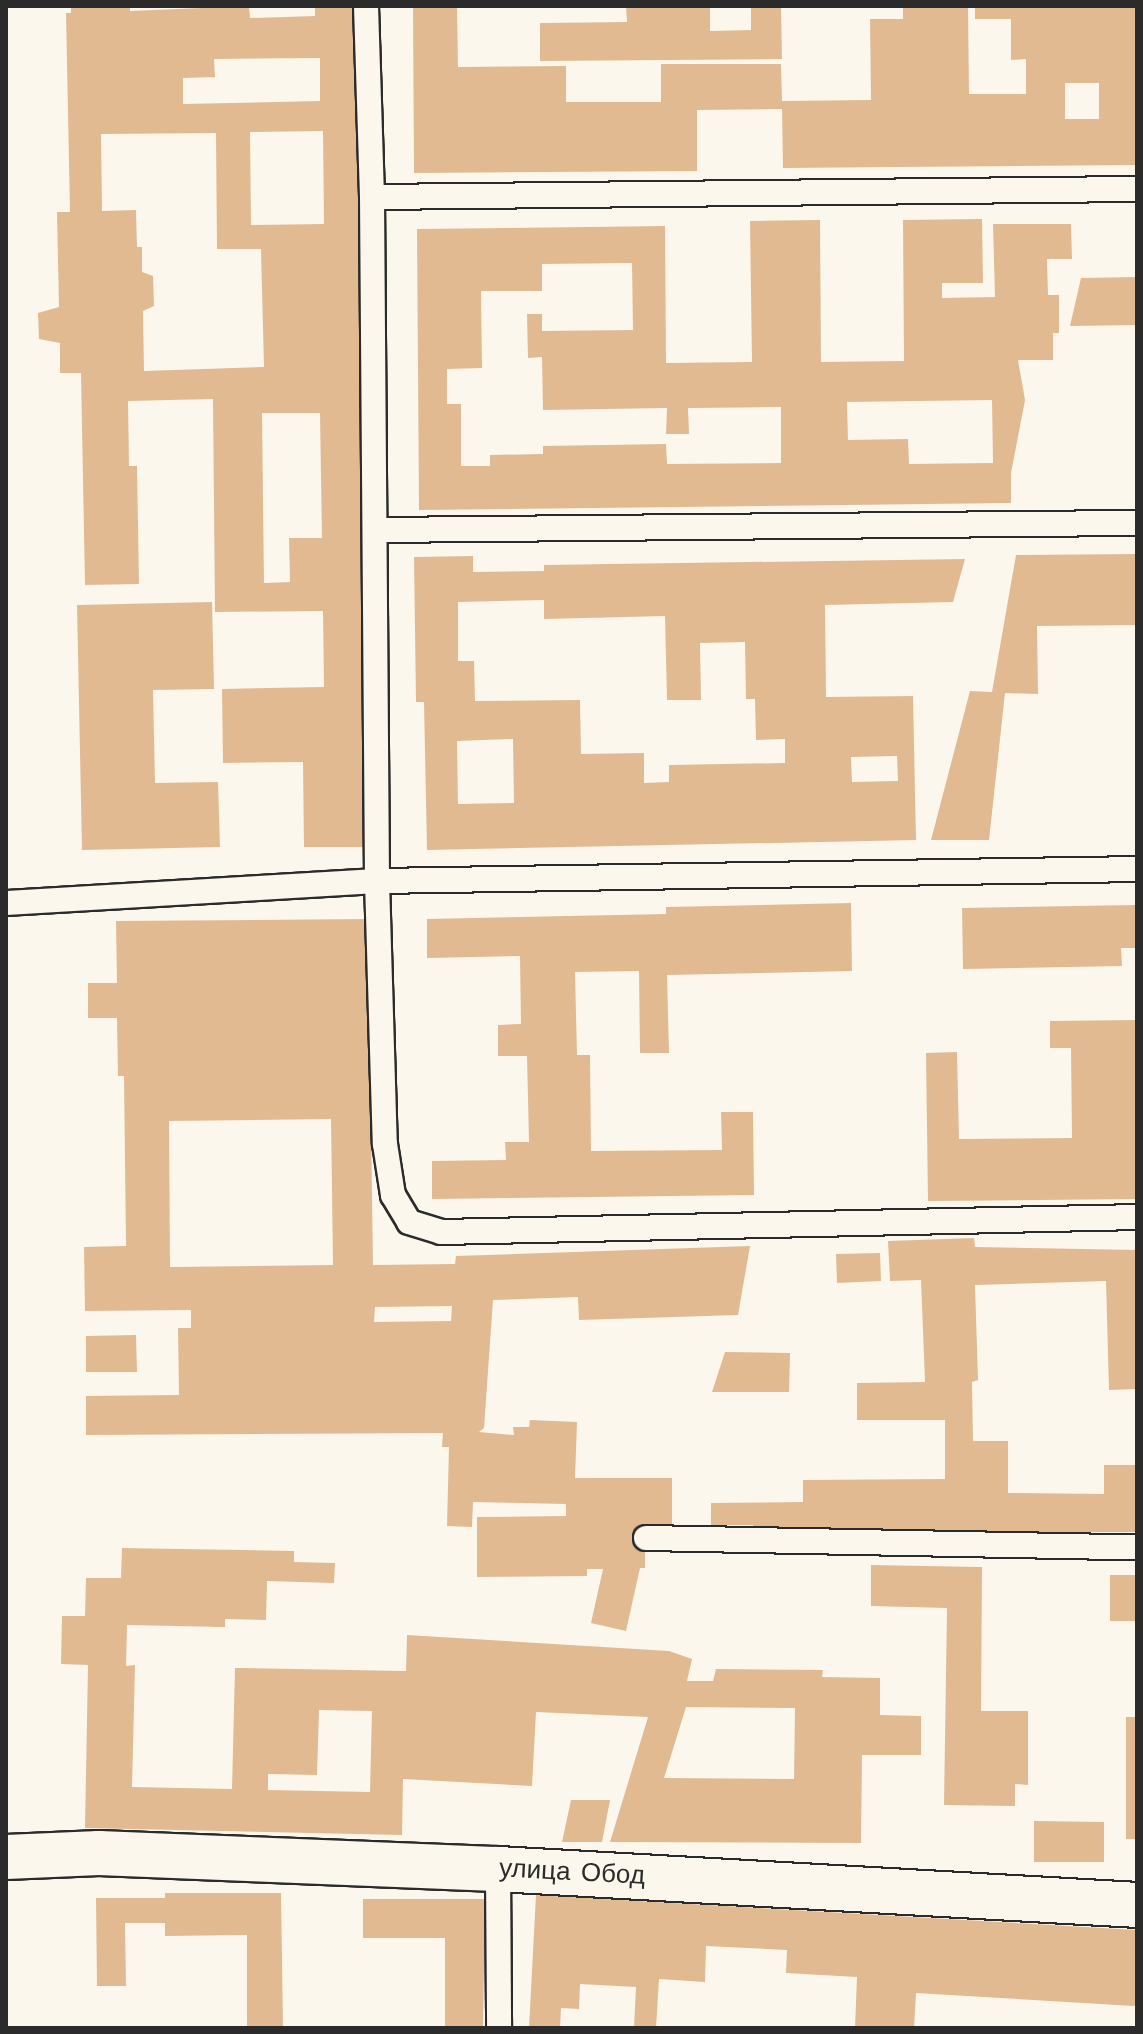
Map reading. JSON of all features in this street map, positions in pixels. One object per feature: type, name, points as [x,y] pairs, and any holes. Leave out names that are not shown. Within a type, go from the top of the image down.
[{"type":"street","name":"улица Обод","points":[[6,1857],[99,1853],[498,1869],[1137,1905]]},
{"type":"lane","points":[[366,6],[372,197],[377,881],[385,1144],[393,1195],[409,1222],[441,1232],[1137,1217]]},
{"type":"lane","points":[[372,197],[1137,189]]},
{"type":"lane","points":[[375,530],[1137,523]]},
{"type":"lane","points":[[6,903],[377,881],[1137,869]]},
{"type":"lane","points":[[646,1538],[1137,1547]]},
{"type":"lane","points":[[498,1869],[499,2028]]},
{"type":"building","points":[[71,6],[130,6],[130,11],[249,6],[250,18],[315,16],[315,6],[361,6],[372,847],[304,847],[303,762],[223,763],[222,689],[324,687],[323,611],[215,612],[213,399],[128,401],[129,466],[137,466],[139,584],[85,585],[81,373],[60,373],[60,343],[39,339],[38,313],[59,307],[57,212],[70,212],[66,13],[71,13]],"holes":[[[320,58],[320,101],[183,104],[183,78],[215,77],[214,59]],[[323,131],[324,224],[251,225],[250,132]],[[216,133],[217,249],[261,249],[264,367],[144,371],[143,311],[154,306],[153,276],[142,272],[142,247],[137,247],[136,210],[102,211],[101,134]],[[262,413],[320,413],[322,538],[289,538],[290,582],[264,583]]]},
{"type":"building","points":[[413,6],[457,6],[458,67],[566,66],[566,102],[661,102],[661,64],[781,64],[782,101],[871,100],[870,19],[903,19],[903,6],[968,6],[969,94],[1026,94],[1026,59],[1011,60],[1011,19],[975,19],[975,6],[1137,6],[1137,165],[783,168],[782,109],[697,110],[697,171],[414,173]],"holes":[[[1065,83],[1099,83],[1099,119],[1065,119]]]},
{"type":"building","points":[[626,6],[710,6],[710,31],[751,30],[751,6],[781,6],[782,59],[540,61],[540,23],[627,22]]},
{"type":"building","points":[[982,219],[983,283],[942,283],[942,298],[995,297],[993,224],[1071,224],[1072,259],[1047,259],[1048,295],[1059,295],[1059,333],[1053,333],[1053,360],[1018,360],[1025,400],[1011,473],[1011,503],[419,510],[417,229],[665,226],[666,363],[752,362],[750,221],[820,220],[821,362],[904,361],[903,220]],"holes":[[[632,263],[633,330],[542,331],[542,314],[527,314],[528,358],[542,357],[543,410],[667,408],[666,434],[689,434],[688,408],[781,407],[781,463],[667,464],[666,444],[543,446],[543,454],[490,455],[490,466],[461,466],[461,404],[447,404],[447,369],[482,368],[481,291],[542,291],[542,264]],[[992,400],[993,463],[909,464],[908,439],[848,440],[847,402]]]},
{"type":"building","points":[[1137,277],[1137,325],[1070,326],[1081,278]]},
{"type":"building","points":[[1137,554],[1137,625],[1037,626],[1038,694],[1005,693],[989,840],[931,840],[970,691],[992,692],[1016,555]]},
{"type":"building","points":[[473,556],[473,572],[544,571],[544,565],[965,559],[953,602],[825,605],[826,697],[913,696],[916,840],[427,850],[424,702],[416,702],[414,557]],"holes":[[[544,600],[544,619],[665,616],[667,700],[701,700],[700,643],[745,642],[746,699],[755,699],[756,740],[785,739],[785,763],[669,765],[669,782],[644,783],[644,753],[581,754],[580,700],[475,701],[474,661],[458,661],[458,602]],[[513,739],[514,803],[458,804],[457,741]],[[897,756],[898,781],[852,782],[851,757]]]},
{"type":"building","points":[[212,602],[214,689],[153,690],[155,783],[218,782],[220,847],[82,850],[77,605]]},
{"type":"building","points":[[851,903],[852,971],[667,975],[669,1053],[640,1053],[639,971],[575,972],[577,1055],[590,1055],[591,1151],[722,1150],[721,1112],[753,1112],[754,1195],[432,1199],[432,1161],[506,1160],[505,1142],[529,1142],[527,1056],[498,1056],[498,1025],[521,1024],[520,956],[427,958],[427,919],[666,914],[666,907]]},
{"type":"building","points":[[1137,905],[1137,948],[1121,948],[1122,966],[963,969],[962,908]]},
{"type":"building","points":[[368,919],[373,1265],[455,1264],[456,1256],[750,1246],[738,1315],[579,1320],[578,1297],[493,1300],[484,1428],[479,1432],[514,1435],[513,1427],[529,1427],[530,1420],[577,1422],[575,1478],[672,1478],[672,1525],[645,1525],[645,1568],[640,1568],[626,1631],[591,1623],[603,1569],[587,1569],[587,1576],[477,1577],[477,1517],[566,1516],[566,1504],[473,1502],[472,1527],[447,1526],[449,1447],[442,1447],[443,1433],[86,1435],[86,1396],[179,1395],[178,1328],[191,1328],[191,1310],[85,1311],[84,1247],[126,1246],[124,1076],[118,1076],[117,1018],[88,1018],[88,983],[117,983],[116,921]],"holes":[[[331,1119],[333,1265],[170,1267],[169,1121]],[[452,1306],[451,1321],[374,1322],[375,1307]]]},
{"type":"building","points":[[1137,1020],[1137,1199],[928,1201],[926,1053],[957,1052],[959,1139],[1072,1138],[1071,1048],[1050,1048],[1050,1021]]},
{"type":"building","points":[[974,1238],[975,1247],[1137,1250],[1137,1389],[1109,1390],[1106,1281],[975,1285],[978,1380],[972,1382],[973,1441],[1008,1441],[1008,1493],[1104,1494],[1104,1465],[1137,1465],[1137,1532],[753,1532],[753,1525],[711,1525],[711,1503],[803,1502],[803,1480],[945,1479],[945,1420],[857,1420],[857,1383],[925,1382],[921,1280],[890,1281],[888,1241]]},
{"type":"building","points":[[880,1253],[881,1281],[837,1283],[836,1254]]},
{"type":"building","points":[[136,1335],[137,1372],[86,1372],[86,1336]]},
{"type":"building","points":[[725,1352],[790,1353],[789,1392],[712,1392]]},
{"type":"building","points":[[122,1548],[294,1551],[294,1562],[335,1563],[334,1583],[267,1581],[266,1620],[225,1619],[225,1627],[127,1625],[126,1666],[135,1665],[132,1787],[232,1789],[235,1668],[406,1671],[407,1635],[669,1651],[692,1659],[687,1681],[713,1681],[716,1669],[823,1670],[822,1677],[880,1678],[880,1715],[921,1716],[921,1755],[862,1755],[861,1843],[610,1842],[648,1717],[536,1712],[532,1786],[403,1779],[402,1835],[85,1828],[88,1665],[61,1664],[62,1616],[85,1616],[86,1578],[121,1578]],"holes":[[[686,1707],[795,1708],[794,1779],[664,1778]],[[319,1710],[372,1711],[370,1792],[268,1790],[268,1774],[317,1775]]]},
{"type":"building","points":[[871,1565],[982,1567],[981,1711],[1028,1711],[1028,1785],[1015,1784],[1015,1806],[944,1805],[947,1608],[871,1606]]},
{"type":"building","points":[[1110,1575],[1137,1575],[1137,1621],[1110,1621]]},
{"type":"building","points":[[1126,1717],[1137,1717],[1137,1839],[1126,1839]]},
{"type":"building","points":[[571,1800],[610,1800],[602,1842],[562,1842]]},
{"type":"building","points":[[1034,1821],[1104,1822],[1104,1862],[1034,1862]]},
{"type":"building","points":[[165,1893],[281,1893],[283,2028],[247,2028],[247,1935],[165,1936],[165,1923],[125,1923],[126,1986],[97,1986],[96,1898],[165,1898]]},
{"type":"building","points":[[536,1895],[1137,1930],[1137,2003],[1134,2006],[916,1993],[914,2028],[855,2028],[857,1977],[786,1973],[787,1950],[706,1946],[705,1982],[659,1979],[656,2028],[634,2028],[636,1987],[580,1984],[579,2009],[561,2008],[560,2028],[529,2028]]},
{"type":"building","points":[[363,1899],[485,1899],[483,2028],[445,2028],[445,1938],[363,1938]]}]
